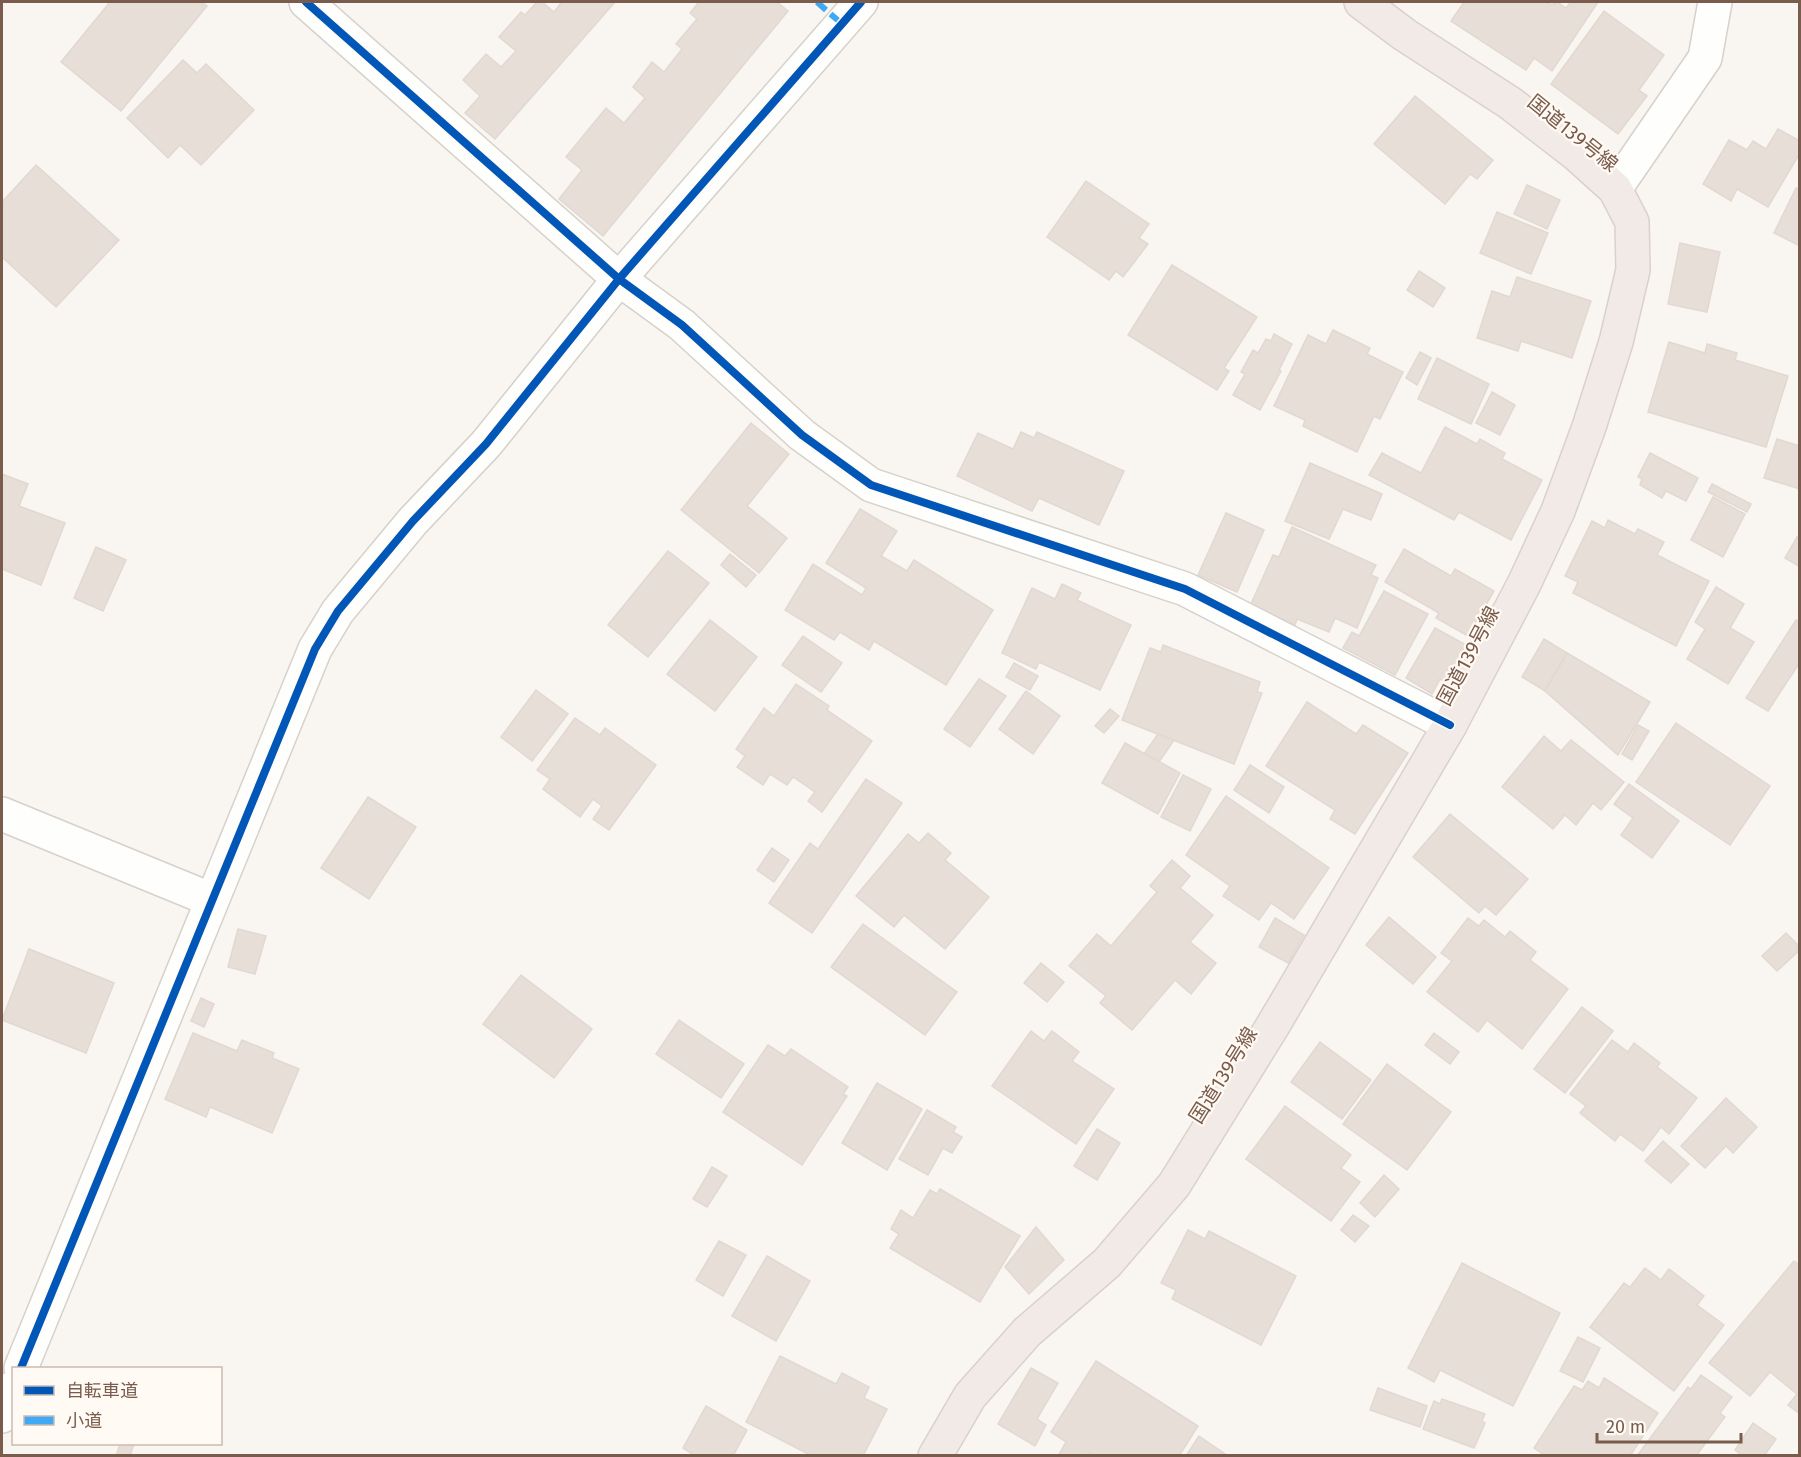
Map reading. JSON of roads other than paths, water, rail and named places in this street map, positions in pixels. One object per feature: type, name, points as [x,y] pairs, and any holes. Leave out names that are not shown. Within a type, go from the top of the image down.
[{"type":"highway","name":"国道139号線","points":[[935,1455],[970,1396],[1028,1332],[1107,1263],[1174,1185],[1278,1017],[1450,725],[1524,584],[1558,511],[1589,427],[1616,342],[1633,270],[1632,222],[1615,189],[1576,154],[1510,103],[1405,35],[1361,2]]},
{"type":"street","points":[[306,2],[619,279],[682,325],[802,435],[871,485],[1185,589],[1450,725]]},
{"type":"street","points":[[21,1367],[315,649],[338,611],[413,521],[486,444],[619,279],[861,2]]},
{"type":"street","points":[[1615,189],[1705,58],[1715,2]]},
{"type":"street","points":[[2,814],[212,900]]},
{"type":"street","points":[[2,1416],[12,1392]]}]
